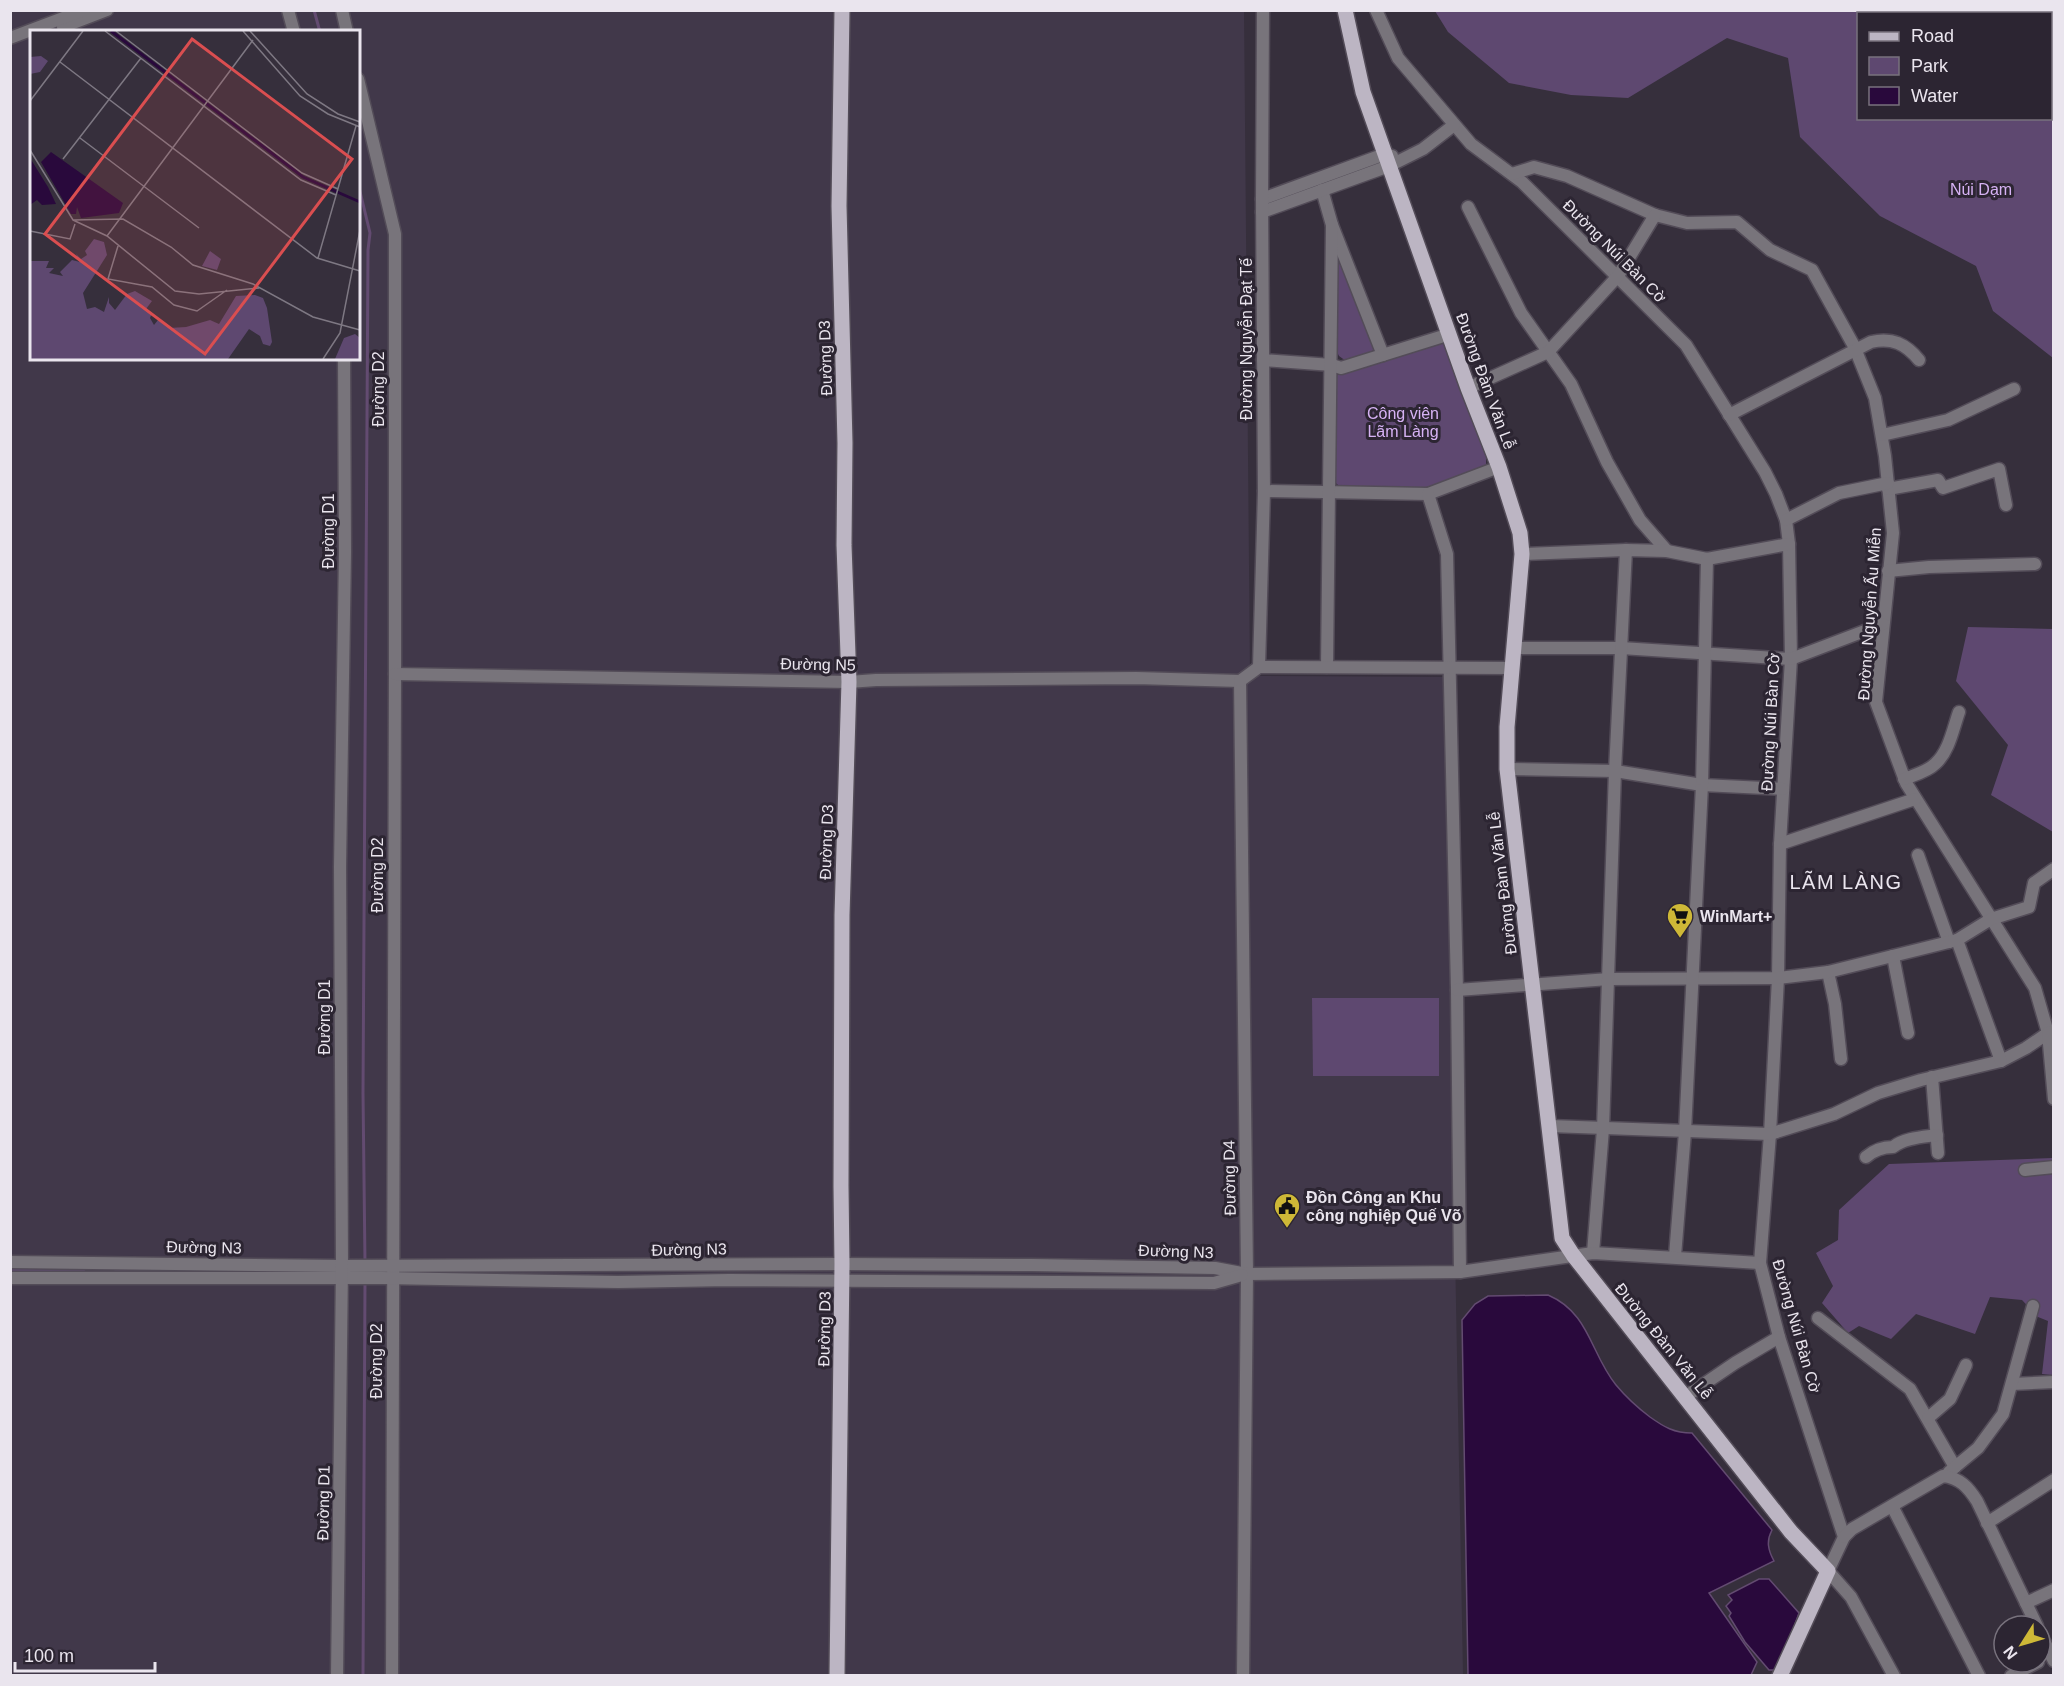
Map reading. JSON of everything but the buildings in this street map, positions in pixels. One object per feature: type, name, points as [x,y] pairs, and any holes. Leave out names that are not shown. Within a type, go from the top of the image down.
[{"type":"main road","name":"Đường D3","points":[[837,1676],[842,1280],[842,915],[849,682],[844,545],[845,443],[838,206],[842,10]]},
{"type":"main road","name":"Đường Đàm Văn Lễ","points":[[1345,10],[1364,92],[1392,160],[1468,388],[1499,467],[1520,533],[1522,554],[1507,727],[1507,770],[1562,1238],[1791,1532],[1828,1570]]},
{"type":"main road","points":[[1780,1676],[1828,1570]]},
{"type":"street","points":[[31,30],[84,10]]},
{"type":"street","points":[[55,30],[107,10]]},
{"type":"street","points":[[288,10],[293,30]]},
{"type":"street","points":[[342,10],[347,30]]},
{"type":"street","name":"Đường Nguyễn Đạt Tế","points":[[1259,667],[1264,491],[1263,10]]},
{"type":"street","name":"Đường Núi Bàn Cờ","points":[[1376,10],[1398,58],[1471,144],[1522,182],[1686,345],[1765,472],[1786,520],[1789,544],[1791,659],[1780,843],[1778,978],[1770,1134],[1760,1263],[1779,1337],[1844,1537]]},
{"type":"street","points":[[10,38],[30,30]]},
{"type":"street","points":[[10,46],[30,39]]},
{"type":"street","name":"Đường D2","points":[[360,87],[395,234],[395,674],[388,1272],[392,1676]]},
{"type":"street","points":[[1262,199],[1424,149],[1454,125]]},
{"type":"street","points":[[1262,212],[1322,190],[1392,160]]},
{"type":"street","name":"Đường Nguyễn Ấu Miễn","points":[[1512,174],[1534,167],[1567,176],[1655,215],[1687,223],[1737,222],[1770,250],[1812,270],[1856,350],[1875,398],[1882,435],[1893,533],[1876,702],[1904,779],[1915,800],[2035,988],[2051,1033],[2054,1099]]},
{"type":"street","points":[[1322,190],[1332,225],[1383,355]]},
{"type":"street","points":[[1468,207],[1521,313],[1571,384],[1606,462],[1640,520],[1666,551]]},
{"type":"street","points":[[1468,388],[1548,352],[1618,276],[1655,215]]},
{"type":"street","points":[[1326,667],[1332,365],[1332,225]]},
{"type":"street","points":[[1263,360],[1332,365],[1341,368],[1450,334]]},
{"type":"street","points":[[1729,415],[1882,339],[1894,340],[1912,352],[1919,360]]},
{"type":"street","name":"Đường D1","points":[[338,1676],[346,1272],[340,867],[345,552],[344,360]]},
{"type":"street","points":[[1882,435],[1948,420],[2014,389]]},
{"type":"street","points":[[1264,491],[1428,494],[1499,467]]},
{"type":"street","points":[[1786,520],[1839,493],[1938,480],[1942,488],[1999,469],[2006,505]]},
{"type":"street","points":[[1428,494],[1447,554],[1457,990],[1460,1272]]},
{"type":"street","points":[[1522,554],[1626,550],[1666,551],[1707,559],[1789,544]]},
{"type":"street","points":[[1593,1252],[1603,1129],[1615,771],[1626,550]]},
{"type":"street","points":[[1676,1256],[1685,1132],[1702,785],[1707,559]]},
{"type":"street","points":[[1888,571],[1929,567],[2035,564]]},
{"type":"street","points":[[1515,648],[1621,648],[1791,659],[1883,624]]},
{"type":"street","points":[[1240,681],[1259,667],[1513,668]]},
{"type":"street","name":"Đường N5","points":[[395,674],[849,682],[1136,678],[1240,681]]},
{"type":"street","name":"Đường D4","points":[[1240,681],[1246,1274],[1243,1676]]},
{"type":"street","points":[[1904,779],[1928,769],[1940,759],[1959,712]]},
{"type":"street","points":[[1507,770],[1615,771],[1702,785],[1783,789]]},
{"type":"street","points":[[1780,843],[1915,800]]},
{"type":"street","points":[[1918,855],[2001,1061]]},
{"type":"street","points":[[1457,990],[1609,979],[1778,978],[1828,972],[1953,941],[1991,919],[2029,907],[2034,883],[2054,869]]},
{"type":"street","points":[[1893,956],[1908,1033]]},
{"type":"street","points":[[1828,972],[1835,1004],[1840,1059]]},
{"type":"street","points":[[1550,1126],[1770,1134],[1834,1114],[1878,1093],[1932,1077],[2001,1061],[2051,1033]]},
{"type":"street","points":[[1932,1077],[1938,1153]]},
{"type":"street","points":[[1866,1157],[1872,1151],[1893,1147],[1913,1139],[1937,1135]]},
{"type":"street","points":[[2025,1170],[2054,1167]]},
{"type":"street","points":[[1246,1274],[1460,1272],[1593,1252],[1760,1263]]},
{"type":"street","name":"Đường N3","points":[[10,1262],[97,1262],[346,1272]]},
{"type":"street","points":[[97,1262],[97,1278]]},
{"type":"street","name":"Đường N3","points":[[10,1278],[388,1272],[618,1265],[842,1264],[1215,1268],[1246,1274]]},
{"type":"street","points":[[618,1265],[618,1282]]},
{"type":"street","name":"Đường N3","points":[[388,1272],[618,1282],[842,1280],[1214,1282],[1246,1274]]},
{"type":"street","points":[[1894,1676],[1851,1597],[1828,1570],[1844,1537],[1852,1529],[1943,1476],[1978,1448],[2003,1414],[2033,1306]]},
{"type":"street","points":[[1818,1318],[1910,1389],[1955,1467]]},
{"type":"street","points":[[1685,1397],[1779,1337]]},
{"type":"street","points":[[1928,1418],[1950,1399],[1966,1365]]},
{"type":"street","points":[[2012,1384],[2054,1382]]},
{"type":"street","points":[[1943,1476],[1957,1478],[1970,1489],[2031,1614]]},
{"type":"street","points":[[1987,1523],[2054,1480]]},
{"type":"street","points":[[1892,1506],[1979,1676]]},
{"type":"street","points":[[2026,1604],[2054,1590]]},
{"type":"shaded area","points":[[11,11],[1244,11],[1250,676],[1452,677],[1455,1250],[1463,1675],[11,1676]]},
{"type":"green space","name":"Núi Dạm","points":[[1435,11],[2053,11],[2053,358],[1993,311],[1976,266],[1880,216],[1800,137],[1788,58],[1727,38],[1628,98],[1571,95],[1509,83],[1448,32]]},
{"type":"green space","points":[[1343,264],[1374,348],[1371,354],[1346,361],[1339,356],[1336,350],[1336,267]]},
{"type":"green space","name":"Công viên Lãm Làng","points":[[1437,341],[1447,346],[1486,456],[1486,465],[1484,468],[1428,488],[1341,488],[1334,481],[1335,376]]},
{"type":"green space","points":[[1968,627],[2053,629],[2053,832],[1991,795],[2008,745],[1956,681]]},
{"type":"green space","points":[[1312,998],[1439,998],[1439,1076],[1313,1076]]},
{"type":"green space","points":[[2053,1158],[2053,1375],[2042,1374],[2048,1321],[2038,1317],[2022,1300],[1990,1297],[1975,1334],[1916,1314],[1891,1339],[1859,1326],[1848,1333],[1822,1303],[1833,1286],[1816,1253],[1838,1240],[1839,1210],[1889,1164]]},
{"type":"green space","points":[[11,1266],[86,1269],[83,1273],[11,1273]]},
{"type":"green space","points":[[113,1269],[289,1270],[288,1274],[116,1272]]},
{"type":"water","points":[[1548,1295],[1573,1312],[1588,1335],[1607,1373],[1624,1394],[1655,1421],[1674,1431],[1692,1433],[1772,1530],[1768,1546],[1774,1561],[1709,1593],[1757,1662],[1751,1675],[1468,1675],[1462,1320],[1475,1304],[1488,1296]]},
{"type":"water","points":[[1759,1579],[1769,1579],[1799,1613],[1777,1670],[1769,1670],[1745,1642],[1729,1616],[1731,1613],[1726,1606],[1732,1600],[1728,1595]]},
{"type":"waterway","points":[[314,10],[319,30]]},
{"type":"waterway","points":[[360,191],[370,233],[368,250],[363,1093],[365,1263]]},
{"type":"waterway","points":[[363,1676],[365,1281]]},
{"type":"place","name":"WinMart+","points":[[1680,939]]},
{"type":"place","name":"Đồn Công an Khu công nghiệp Quế Võ","points":[[1287,1229]]},
{"type":"district","name":"LÃM LÀNG","points":[[1846,882]]}]
